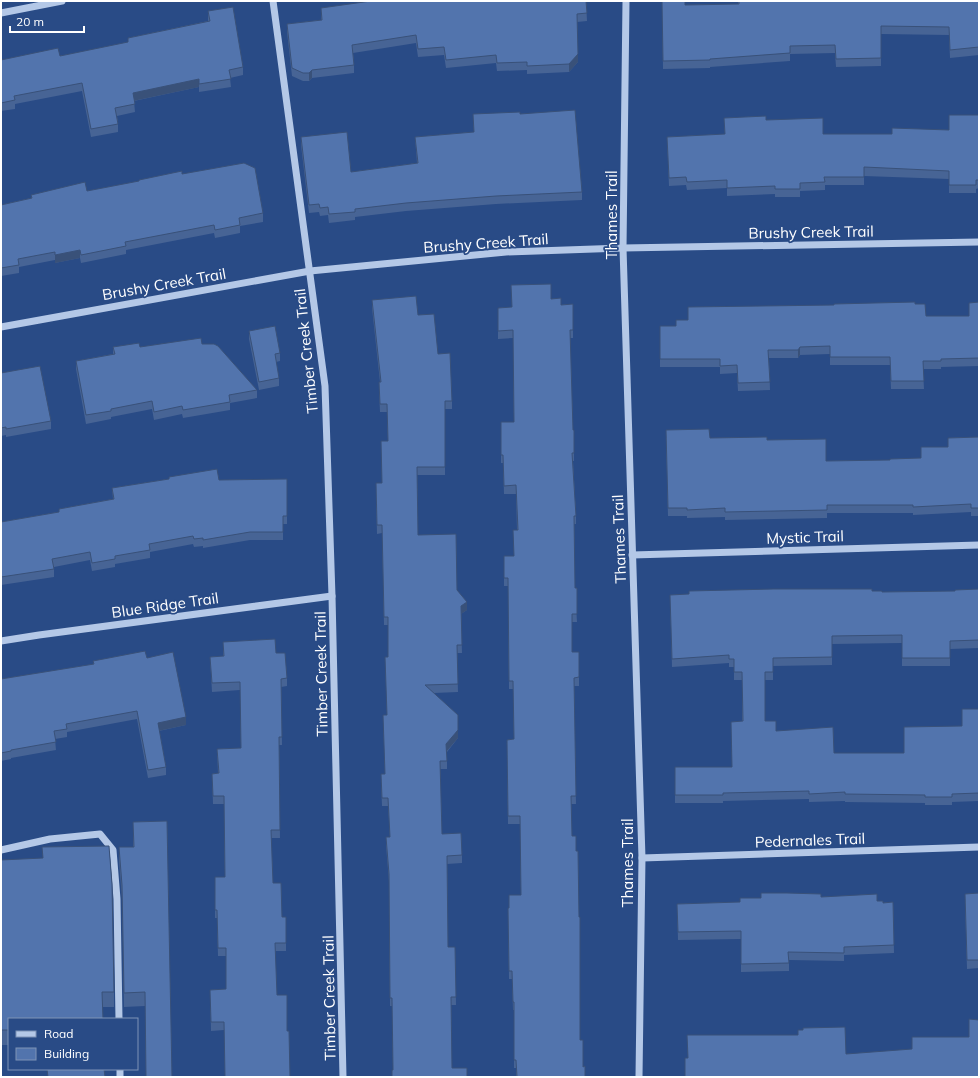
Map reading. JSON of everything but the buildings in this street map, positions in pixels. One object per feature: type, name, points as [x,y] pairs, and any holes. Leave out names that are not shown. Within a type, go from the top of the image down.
[{"type":"street","points":[[1,13],[62,1]]},
{"type":"street","name":"Timber Creek Trail","points":[[273,1],[325,386],[332,596],[343,1077]]},
{"type":"street","name":"Thames Trail","points":[[626,1],[623,248],[642,858],[639,1077]]},
{"type":"street","name":"Brushy Creek Trail","points":[[1,326],[310,271],[385,265],[506,252],[623,248],[979,242]]},
{"type":"street","name":"Mystic Trail","points":[[632,556],[979,545]]},
{"type":"street","name":"Blue Ridge Trail","points":[[1,642],[47,634],[332,596]]},
{"type":"street","points":[[1,850],[50,839],[100,834],[113,850],[117,899],[119,1018]]},
{"type":"street","name":"Pedernales Trail","points":[[642,858],[979,847]]}]
